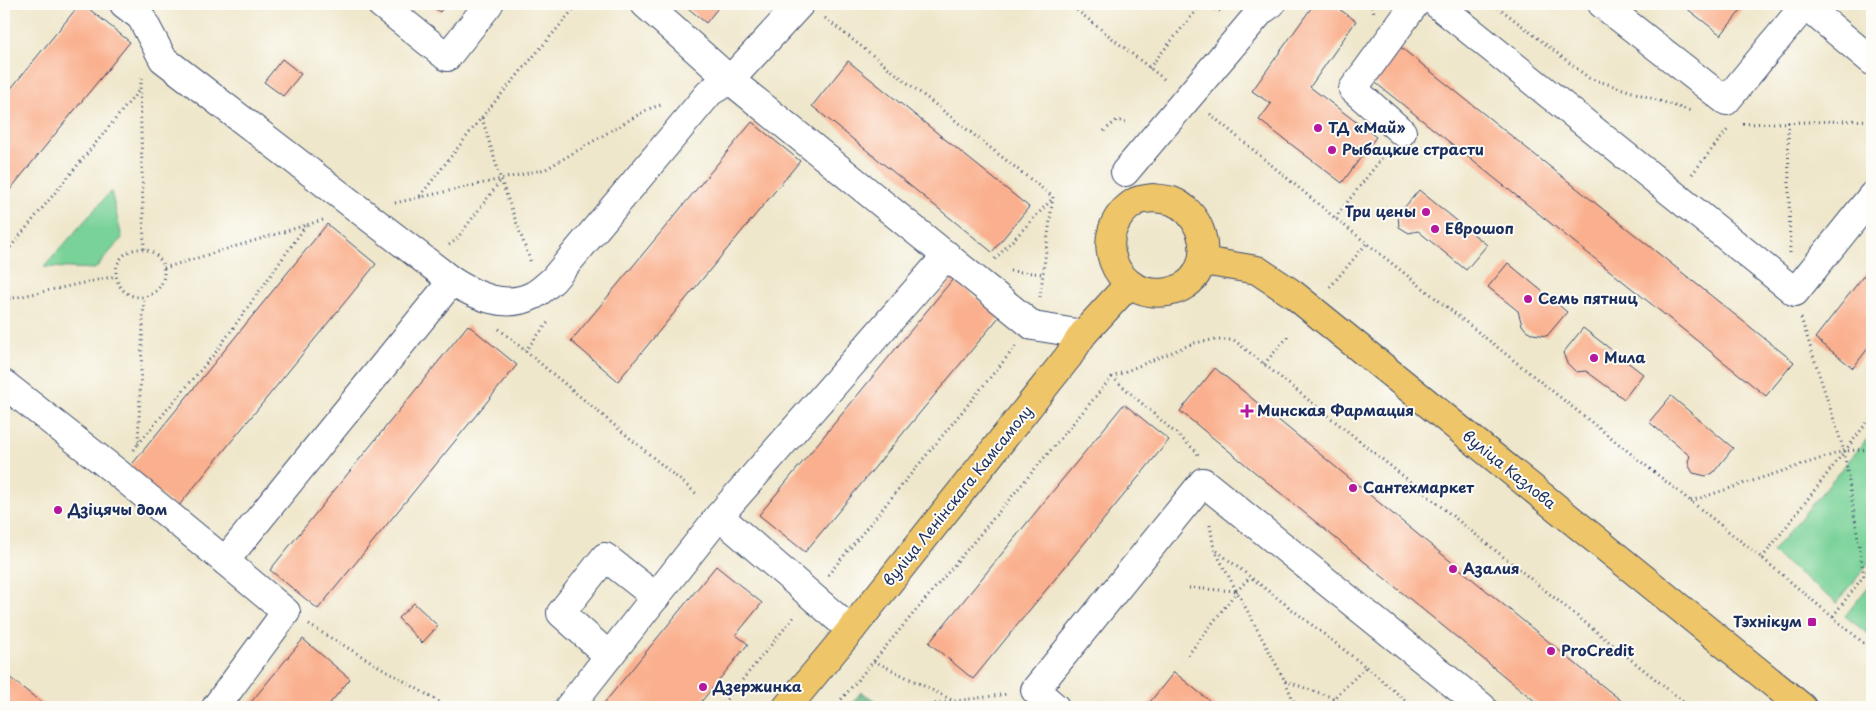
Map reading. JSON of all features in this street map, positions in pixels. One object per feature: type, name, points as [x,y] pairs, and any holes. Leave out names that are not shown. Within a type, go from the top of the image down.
[{"type":"main road","points":[[1153,198],[1172,201],[1187,210],[1204,240],[1203,261],[1196,275],[1186,285],[1172,292],[1157,294],[1142,291],[1129,284],[1118,272],[1111,258],[1110,241],[1114,226],[1123,212],[1136,201],[1153,198]]},
{"type":"main road","name":"вуліца Казлова","points":[[1203,261],[1257,270],[1293,294],[1802,707]]},
{"type":"main road","name":"вуліца Ленінскага Камсамолу","points":[[787,707],[851,630],[1068,357],[1083,334],[1129,284]]},
{"type":"lane","points":[[124,4],[142,17],[163,59],[452,281],[471,292],[497,301],[517,301],[534,295],[553,280],[710,92],[730,80],[810,9]]},
{"type":"lane","points":[[381,4],[447,57],[489,4]]},
{"type":"lane","points":[[645,4],[730,80],[1033,326],[1083,334]]},
{"type":"lane","points":[[1125,172],[1261,11],[1271,4]]},
{"type":"lane","points":[[1402,132],[1353,89],[1415,4]]},
{"type":"lane","points":[[1437,4],[1795,292],[1872,196]]},
{"type":"lane","points":[[1602,4],[1726,100],[1805,5],[1872,61]]},
{"type":"lane","points":[[569,707],[719,516],[947,255]]},
{"type":"lane","points":[[224,562],[452,281]]},
{"type":"lane","points":[[4,384],[119,474],[286,612],[216,707]]},
{"type":"lane","points":[[1055,707],[1034,690],[1203,482],[1482,707]]},
{"type":"lane","points":[[719,516],[810,597],[851,630]]},
{"type":"lane","points":[[609,656],[561,613],[606,557],[656,597]]},
{"type":"path","points":[[419,198],[482,117],[578,4]]},
{"type":"path","points":[[1069,4],[1166,81],[1160,88]]},
{"type":"path","points":[[1149,68],[1200,6],[1221,11],[1228,4]]},
{"type":"path","points":[[810,9],[1053,197]]},
{"type":"path","points":[[144,249],[140,89],[150,34]]},
{"type":"path","points":[[4,255],[140,89]]},
{"type":"path","points":[[1189,98],[1335,218],[1762,558],[1872,650]]},
{"type":"path","points":[[394,203],[546,169],[648,109],[666,104]]},
{"type":"path","points":[[482,117],[501,180],[531,263],[553,280]]},
{"type":"path","points":[[1104,131],[1117,120],[1130,123]]},
{"type":"path","points":[[1788,122],[1790,267],[1800,315],[1844,451],[1864,576]]},
{"type":"path","points":[[1335,218],[1402,132]]},
{"type":"path","points":[[444,248],[456,240],[501,180]]},
{"type":"path","points":[[993,261],[1053,197]]},
{"type":"path","points":[[720,707],[1033,326],[1038,310],[1053,197]]},
{"type":"path","points":[[164,268],[359,210]]},
{"type":"path","points":[[119,474],[138,444],[216,352],[308,224]]},
{"type":"path","points":[[1330,287],[1367,243]]},
{"type":"path","points":[[144,249],[157,256],[164,268],[164,276],[158,290],[144,297],[129,295],[123,290],[116,276],[119,262],[123,256],[130,252],[144,249]]},
{"type":"path","points":[[1006,270],[1043,274]]},
{"type":"path","points":[[4,300],[116,276]]},
{"type":"path","points":[[138,444],[144,297]]},
{"type":"path","points":[[525,351],[556,313]]},
{"type":"path","points":[[496,327],[698,496]]},
{"type":"path","points":[[1264,364],[1288,337]]},
{"type":"path","points":[[835,707],[1112,377],[1194,343],[1212,340],[1234,340],[1690,707]]},
{"type":"path","points":[[1112,377],[1198,452],[1214,549],[1285,681],[1296,707]]},
{"type":"path","points":[[1762,558],[1872,416]]},
{"type":"path","points":[[1691,501],[1844,451],[1872,449]]},
{"type":"path","points":[[1214,549],[1366,667],[1413,707]]},
{"type":"path","points":[[1833,616],[1872,565]]},
{"type":"path","points":[[1188,655],[1250,577]]},
{"type":"path","points":[[1189,588],[1237,591]]},
{"type":"path","points":[[286,612],[448,707]]},
{"type":"path","points":[[874,661],[955,701]]},
{"type":"path","points":[[1328,707],[1334,698],[1366,667]]},
{"type":"path","points":[[1285,681],[1334,698],[1353,707]]},
{"type":"path","points":[[910,707],[1034,690]]},
{"type":"green space","points":[[111,191],[122,238],[95,269],[44,267]]},
{"type":"green space","points":[[1872,433],[1872,559],[1837,603],[1772,552]]},
{"type":"green space","points":[[1872,582],[1872,637],[1845,616]]},
{"type":"green space","points":[[861,692],[886,707],[849,707]]},
{"type":"building","points":[[80,4],[83,4],[130,42],[4,197],[4,97]]},
{"type":"building","points":[[429,4],[446,4],[440,12]]},
{"type":"building","points":[[683,4],[721,4],[706,23]]},
{"type":"building","points":[[1314,4],[1332,4],[1356,21],[1310,87],[1376,137],[1342,183],[1259,120],[1271,104],[1252,91]]},
{"type":"building","points":[[1681,4],[1746,4],[1721,35]]},
{"type":"building","points":[[1399,46],[1794,362],[1766,396],[1372,80]]},
{"type":"building","points":[[282,59],[301,74],[283,96],[264,82]]},
{"type":"building","points":[[848,61],[1029,207],[992,252],[812,106]]},
{"type":"building","points":[[752,122],[800,161],[618,381],[571,341]]},
{"type":"building","name":"Еврошоп","points":[[1419,190],[1487,245],[1466,270],[1418,231],[1409,233],[1399,227],[1398,215]]},
{"type":"building","points":[[327,224],[376,264],[177,508],[129,468]]},
{"type":"building","name":"Семь пятниц","points":[[1508,263],[1567,312],[1547,336],[1533,334],[1526,330],[1522,325],[1518,311],[1488,287]]},
{"type":"building","points":[[1872,265],[1872,343],[1853,368],[1815,338]]},
{"type":"building","points":[[953,279],[999,317],[805,552],[759,515]]},
{"type":"building","points":[[468,325],[517,365],[318,609],[270,570]]},
{"type":"building","name":"Мила","points":[[1583,328],[1643,374],[1624,399],[1586,371],[1576,372],[1567,363],[1563,353]]},
{"type":"building","points":[[1215,368],[1629,707],[1542,707],[1180,411]]},
{"type":"building","points":[[1671,396],[1733,448],[1713,473],[1706,476],[1693,473],[1688,461],[1690,456],[1649,422]]},
{"type":"building","points":[[1124,404],[1169,440],[973,679],[929,643]]},
{"type":"building","points":[[716,566],[762,603],[736,635],[748,644],[697,707],[601,707]]},
{"type":"building","points":[[414,603],[438,626],[422,643],[398,618]]},
{"type":"building","points":[[303,639],[350,679],[327,707],[247,707]]},
{"type":"building","points":[[1174,672],[1217,707],[1146,707]]},
{"type":"building","points":[[4,673],[47,707],[4,707]]},
{"type":"place","name":"ТД «Май»","points":[[1318,128]]},
{"type":"place","name":"Рыбацкие страсти","points":[[1332,150]]},
{"type":"place","name":"Три цены","points":[[1426,212]]},
{"type":"place","name":"Еврошоп","points":[[1435,229]]},
{"type":"place","name":"Семь пятниц","points":[[1528,299]]},
{"type":"place","name":"Мила","points":[[1594,358]]},
{"type":"place","name":"Минская Фармация","points":[[1247,411]]},
{"type":"place","name":"Сантехмаркет","points":[[1353,488]]},
{"type":"place","name":"Дзіцячы дом","points":[[58,510]]},
{"type":"place","name":"Азалия","points":[[1453,569]]},
{"type":"place","name":"Тэхнікум","points":[[1812,622]]},
{"type":"place","name":"ProCredit","points":[[1551,651]]},
{"type":"place","name":"Дзержинка","points":[[703,687]]}]
